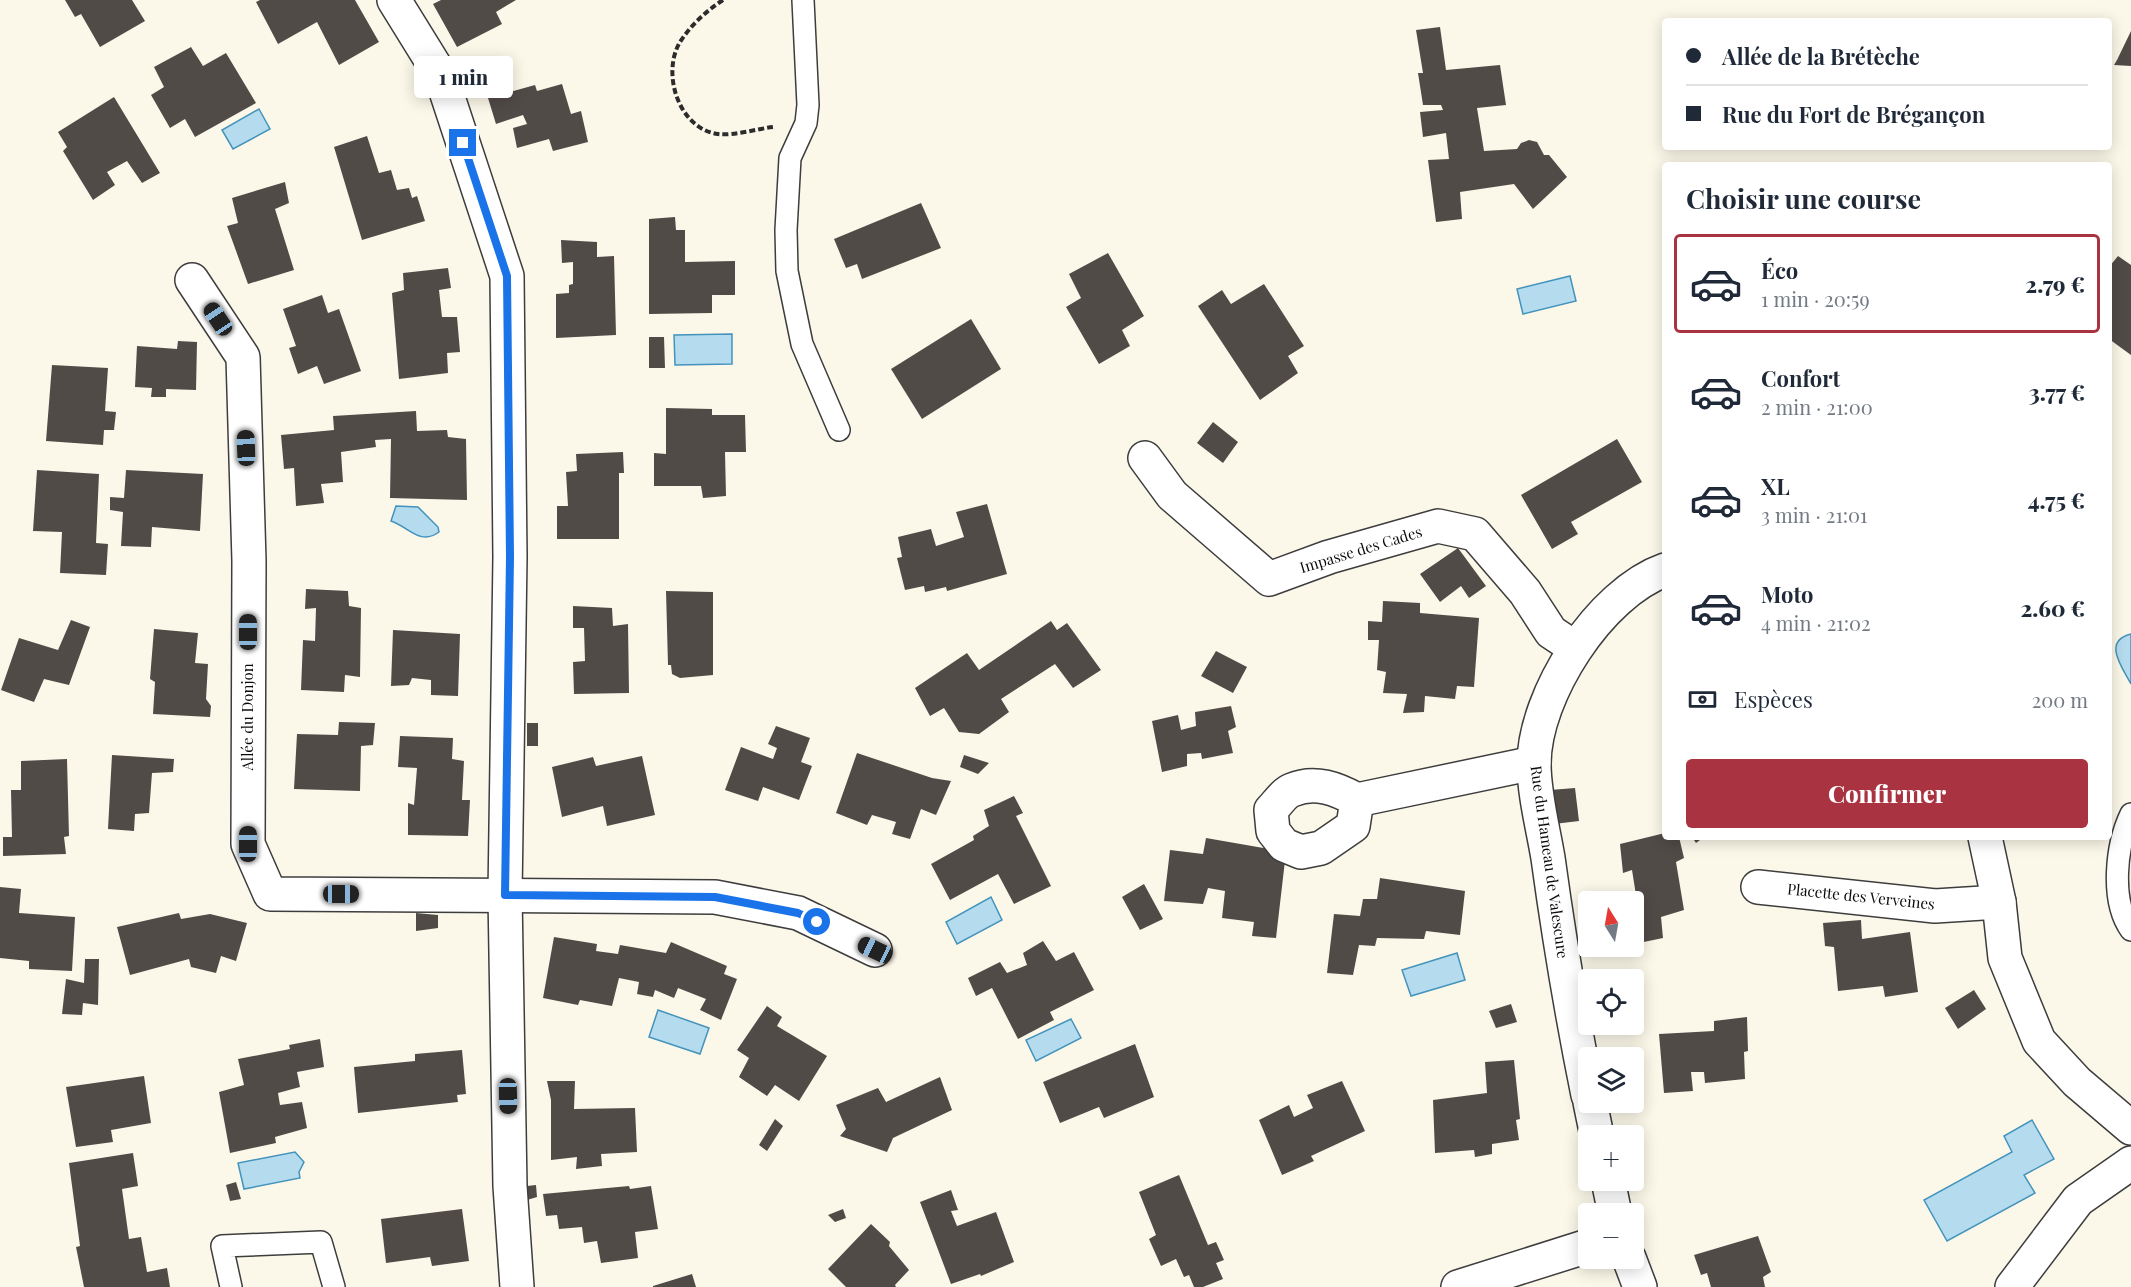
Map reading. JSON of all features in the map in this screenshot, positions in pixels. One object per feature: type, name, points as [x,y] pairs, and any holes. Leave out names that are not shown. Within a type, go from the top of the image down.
[{"type":"street","points":[[394,0],[441,76],[507,276],[510,557],[505,895],[510,1186],[517,1287]]},
{"type":"street","name":"Allée du Donjon","points":[[192,280],[243,357],[249,561],[248,844],[270,894],[505,895]]},
{"type":"street","name":"Impasse des Cades","points":[[1144,458],[1172,495],[1269,579],[1329,558],[1438,526],[1474,534],[1525,592],[1551,632],[1575,648]]},
{"type":"street","name":"Rue du Hameau de Valescure","points":[[1578,1047],[1568,996],[1534,763],[1545,707],[1575,648],[1604,614],[1646,577],[1662,571]]},
{"type":"street","points":[[1357,800],[1534,763]]},
{"type":"street","points":[[1986,840],[1999,902],[2004,958],[2038,1041],[2077,1082],[2131,1128]]},
{"type":"street","name":"Placette des Verveines","points":[[1758,887],[1935,906],[1999,902]]},
{"type":"street","points":[[505,895],[715,897],[798,913],[875,950]]},
{"type":"street","points":[[2013,1287],[2078,1200],[2131,1163]]},
{"type":"street","points":[[1458,1287],[1578,1249]]},
{"type":"street","points":[[1633,1269],[1640,1287]]},
{"type":"lane","points":[[803,0],[806,123],[790,158],[786,230],[788,271],[802,344],[839,430]]},
{"type":"lane","points":[[2131,814],[2120,840],[2117,858],[2118,884],[2126,923],[2131,930]]},
{"type":"lane","points":[[231,1287],[222,1246],[321,1242],[334,1287]]},
{"type":"path","points":[[723,0],[704,13],[679,43],[673,65],[676,97],[693,124],[718,134],[806,123]]},
{"type":"water","points":[[259,109],[270,129],[233,149],[222,130]]},
{"type":"water","points":[[1570,276],[1576,301],[1523,314],[1517,289]]},
{"type":"water","points":[[732,334],[732,364],[675,365],[674,335]]},
{"type":"water","points":[[396,506],[418,507],[438,527],[439,532],[432,536],[420,536],[391,521]]},
{"type":"water","points":[[2131,634],[2131,684],[2119,663],[2116,648],[2122,637]]},
{"type":"water","points":[[991,897],[1002,920],[957,944],[946,922]]},
{"type":"water","points":[[1457,953],[1465,980],[1411,996],[1402,970]]},
{"type":"water","points":[[658,1010],[709,1028],[700,1054],[649,1037]]},
{"type":"water","points":[[1071,1019],[1081,1038],[1036,1061],[1026,1040]]},
{"type":"water","points":[[2032,1120],[2054,1159],[2024,1175],[2035,1193],[1947,1241],[1924,1200],[2012,1152],[2004,1136]]},
{"type":"water","points":[[295,1152],[304,1162],[299,1172],[300,1178],[244,1189],[238,1163]]},
{"type":"building","points":[[65,0],[132,0],[145,21],[100,47],[81,14],[75,17]]},
{"type":"building","points":[[260,0],[355,0],[379,42],[339,65],[317,22],[278,44],[256,2]]},
{"type":"building","points":[[441,0],[516,0],[496,12],[502,24],[457,47],[433,4]]},
{"type":"building","points":[[1440,27],[1446,70],[1500,65],[1506,105],[1477,108],[1484,151],[1517,149],[1521,143],[1529,140],[1537,142],[1544,155],[1549,155],[1567,177],[1533,209],[1514,184],[1460,192],[1462,219],[1436,222],[1428,160],[1449,159],[1446,133],[1423,137],[1420,112],[1443,110],[1441,105],[1423,105],[1418,73],[1423,73],[1416,30]]},
{"type":"building","points":[[2131,31],[2131,66],[2114,65],[2117,60]]},
{"type":"building","points":[[191,47],[203,66],[226,53],[256,103],[195,137],[185,119],[170,128],[151,95],[164,87],[154,67]]},
{"type":"building","points":[[562,84],[571,114],[581,111],[588,142],[553,151],[549,139],[517,148],[513,128],[527,124],[523,115],[496,124],[488,98],[535,85],[537,91]]},
{"type":"building","points":[[114,97],[160,173],[142,183],[127,161],[107,172],[115,185],[93,200],[63,151],[67,147],[58,132]]},
{"type":"building","points":[[367,136],[379,173],[391,170],[397,190],[409,188],[412,198],[417,196],[425,221],[362,240],[334,147]]},
{"type":"building","points":[[285,182],[289,203],[275,209],[294,270],[248,284],[227,226],[238,223],[232,198]]},
{"type":"building","points":[[921,203],[941,248],[862,279],[857,264],[846,268],[834,239]]},
{"type":"building","points":[[675,217],[676,230],[685,230],[685,262],[735,261],[735,295],[712,295],[712,313],[649,314],[649,219]]},
{"type":"building","points":[[561,240],[597,242],[597,257],[614,256],[616,335],[556,338],[556,294],[569,293],[569,285],[573,284],[573,262],[562,263]]},
{"type":"building","points":[[1108,253],[1144,316],[1122,330],[1130,346],[1099,364],[1066,307],[1081,298],[1069,274]]},
{"type":"building","points":[[2118,256],[2131,265],[2131,355],[2112,341],[2112,263]]},
{"type":"building","points":[[448,268],[451,288],[439,290],[442,317],[457,317],[460,352],[447,353],[448,373],[399,379],[392,293],[404,290],[403,273]]},
{"type":"building","points":[[1264,284],[1304,346],[1288,356],[1298,373],[1260,400],[1198,306],[1222,290],[1231,304]]},
{"type":"building","points":[[322,295],[328,313],[339,309],[361,371],[324,384],[317,366],[298,374],[289,348],[296,346],[283,309]]},
{"type":"building","points":[[971,319],[1001,369],[922,419],[891,369]]},
{"type":"building","points":[[649,337],[664,337],[665,368],[649,368]]},
{"type":"building","points":[[178,341],[197,342],[196,390],[166,389],[166,397],[151,397],[152,388],[135,387],[137,346],[177,349]]},
{"type":"building","points":[[52,365],[108,368],[105,411],[116,412],[114,430],[104,430],[103,445],[46,441]]},
{"type":"building","points":[[666,408],[712,409],[712,415],[745,415],[746,452],[725,452],[726,496],[703,498],[701,486],[654,486],[654,453],[666,454]]},
{"type":"building","points":[[416,411],[417,431],[447,430],[448,437],[466,439],[467,500],[390,498],[391,439],[375,440],[376,447],[341,452],[343,482],[321,484],[324,503],[296,506],[294,468],[284,469],[281,435],[334,430],[333,416]]},
{"type":"building","points":[[1213,422],[1238,442],[1223,463],[1197,443]]},
{"type":"building","points":[[1617,439],[1642,482],[1571,522],[1578,534],[1552,549],[1521,495]]},
{"type":"building","points":[[623,452],[624,473],[619,473],[619,539],[557,539],[557,506],[568,506],[566,472],[577,471],[576,454]]},
{"type":"building","points":[[37,470],[99,474],[96,543],[108,544],[106,575],[60,573],[62,532],[33,531]]},
{"type":"building","points":[[126,470],[203,474],[200,531],[152,527],[151,547],[121,546],[123,512],[110,510],[110,497],[124,498]]},
{"type":"building","points":[[987,504],[1007,574],[947,591],[946,587],[925,592],[924,586],[905,590],[897,558],[902,557],[898,537],[931,529],[936,546],[964,537],[956,512]]},
{"type":"building","points":[[1458,548],[1486,586],[1469,598],[1461,586],[1440,602],[1420,574]]},
{"type":"building","points":[[306,589],[348,591],[349,606],[361,608],[360,677],[345,675],[344,692],[301,690],[303,640],[315,641],[316,608],[305,609]]},
{"type":"building","points":[[666,591],[713,592],[713,675],[680,678],[672,674],[671,665],[668,665]]},
{"type":"building","points":[[1383,601],[1420,603],[1420,613],[1479,618],[1474,687],[1457,686],[1455,699],[1425,696],[1424,712],[1403,713],[1407,694],[1383,693],[1386,672],[1377,670],[1379,640],[1368,640],[1368,621],[1382,622]]},
{"type":"building","points":[[573,606],[612,608],[613,626],[628,624],[629,693],[574,694],[573,662],[585,661],[584,628],[573,628]]},
{"type":"building","points":[[71,620],[90,627],[69,685],[44,679],[34,702],[1,690],[19,638],[58,650]]},
{"type":"building","points":[[1051,621],[1057,630],[1067,623],[1101,670],[1073,688],[1055,664],[1001,699],[1009,712],[979,734],[959,732],[944,708],[930,716],[915,688],[967,653],[979,670]]},
{"type":"building","points":[[154,629],[198,633],[195,663],[208,664],[206,699],[211,706],[210,717],[153,714],[155,682],[150,679]]},
{"type":"building","points":[[393,630],[460,634],[458,696],[431,695],[431,680],[412,678],[409,685],[391,686]]},
{"type":"building","points":[[1216,651],[1247,667],[1233,693],[1201,676]]},
{"type":"building","points":[[1231,706],[1236,727],[1228,731],[1233,753],[1202,759],[1201,753],[1187,754],[1187,766],[1162,772],[1152,721],[1178,715],[1181,730],[1196,726],[1195,712]]},
{"type":"building","points":[[339,722],[375,723],[373,745],[361,746],[360,791],[294,789],[297,734],[338,735]]},
{"type":"building","points":[[527,723],[538,723],[538,746],[527,746]]},
{"type":"building","points":[[776,726],[810,738],[801,762],[812,766],[799,800],[763,787],[758,801],[725,790],[741,747],[773,759],[777,748],[768,744]]},
{"type":"building","points":[[400,736],[453,738],[452,759],[464,761],[462,800],[470,800],[468,836],[408,835],[408,803],[414,805],[417,768],[398,767]]},
{"type":"building","points":[[857,753],[932,778],[951,781],[936,815],[921,809],[910,839],[892,834],[896,822],[872,815],[867,825],[836,813]]},
{"type":"building","points":[[112,755],[174,759],[173,772],[152,773],[149,813],[135,814],[134,831],[108,829]]},
{"type":"building","points":[[964,755],[989,763],[978,774],[960,767]]},
{"type":"building","points":[[642,756],[655,815],[607,826],[603,806],[562,817],[552,767],[593,757],[596,766]]},
{"type":"building","points":[[67,759],[69,836],[64,837],[66,854],[3,856],[3,837],[12,837],[11,790],[21,790],[21,761]]},
{"type":"building","points":[[1575,788],[1579,821],[1554,824],[1550,790]]},
{"type":"building","points":[[1014,796],[1023,813],[1016,816],[1051,886],[1014,904],[998,874],[950,900],[931,864],[974,840],[973,836],[989,826],[984,810]]},
{"type":"building","points":[[1662,834],[1662,840],[1680,840],[1684,858],[1676,862],[1684,910],[1661,917],[1663,938],[1644,942],[1644,891],[1635,891],[1632,870],[1623,873],[1620,844]]},
{"type":"building","points":[[1206,838],[1286,852],[1276,938],[1252,936],[1254,922],[1222,918],[1225,891],[1208,888],[1203,904],[1164,901],[1170,850],[1203,854]]},
{"type":"building","points":[[1380,878],[1465,891],[1460,935],[1426,931],[1424,939],[1377,938],[1375,946],[1359,945],[1353,975],[1327,973],[1334,914],[1360,916],[1363,899],[1377,899]]},
{"type":"building","points":[[1144,884],[1163,919],[1140,930],[1122,897]]},
{"type":"building","points":[[0,887],[21,889],[19,913],[75,917],[72,971],[29,969],[29,961],[0,958]]},
{"type":"building","points":[[179,913],[181,919],[210,914],[247,923],[236,961],[221,956],[216,973],[191,967],[189,959],[130,975],[117,927]]},
{"type":"building","points":[[416,913],[438,915],[438,928],[416,931]]},
{"type":"building","points":[[1861,920],[1862,939],[1910,932],[1918,992],[1885,997],[1883,986],[1838,991],[1834,947],[1825,946],[1823,923]]},
{"type":"building","points":[[554,937],[597,944],[596,951],[618,954],[620,945],[666,953],[671,942],[727,966],[724,974],[737,979],[721,1020],[700,1010],[706,999],[678,988],[674,998],[655,990],[653,997],[637,994],[639,982],[619,978],[612,1006],[580,1000],[578,1005],[543,998]]},
{"type":"building","points":[[1043,941],[1056,961],[1074,952],[1094,990],[1050,1012],[1054,1020],[1018,1039],[992,988],[976,996],[968,978],[1000,962],[1007,973],[1027,965],[1023,953]]},
{"type":"building","points":[[85,959],[99,959],[98,1005],[83,1003],[82,1015],[62,1014],[66,979],[84,983]]},
{"type":"building","points":[[1974,990],[1986,1009],[1958,1029],[1945,1008]]},
{"type":"building","points":[[1511,1004],[1517,1022],[1496,1028],[1489,1011]]},
{"type":"building","points":[[767,1006],[782,1017],[777,1026],[827,1056],[799,1101],[775,1085],[767,1096],[739,1077],[749,1058],[737,1050]]},
{"type":"building","points":[[1747,1017],[1748,1051],[1744,1052],[1745,1079],[1705,1083],[1704,1072],[1691,1072],[1693,1091],[1664,1093],[1659,1034],[1714,1031],[1714,1021]]},
{"type":"building","points":[[320,1039],[324,1067],[297,1072],[300,1087],[278,1093],[280,1105],[302,1102],[307,1128],[275,1137],[276,1143],[230,1153],[219,1092],[244,1085],[238,1059],[290,1049],[289,1045]]},
{"type":"building","points":[[1135,1044],[1154,1097],[1104,1118],[1099,1107],[1060,1123],[1043,1082]]},
{"type":"building","points":[[462,1050],[466,1094],[457,1095],[458,1102],[358,1113],[354,1067],[415,1061],[415,1054]]},
{"type":"building","points":[[1514,1060],[1520,1119],[1516,1120],[1519,1140],[1492,1144],[1492,1154],[1475,1157],[1474,1150],[1435,1153],[1433,1100],[1487,1093],[1485,1062]]},
{"type":"building","points":[[144,1076],[151,1123],[111,1130],[113,1142],[76,1147],[66,1087]]},
{"type":"building","points":[[940,1077],[952,1110],[893,1138],[887,1152],[840,1136],[846,1129],[836,1105],[878,1088],[886,1102]]},
{"type":"building","points":[[547,1081],[575,1081],[574,1109],[635,1108],[637,1152],[601,1154],[602,1166],[576,1169],[577,1157],[551,1160],[551,1100]]},
{"type":"building","points":[[1342,1081],[1365,1131],[1311,1156],[1314,1161],[1282,1175],[1259,1120],[1289,1105],[1294,1117],[1313,1108],[1307,1095]]},
{"type":"building","points":[[775,1119],[783,1126],[767,1151],[759,1145]]},
{"type":"building","points":[[133,1153],[138,1186],[122,1189],[129,1239],[141,1237],[147,1272],[167,1268],[170,1287],[84,1287],[76,1247],[80,1246],[69,1163]]},
{"type":"building","points":[[1179,1175],[1208,1245],[1216,1242],[1224,1260],[1216,1263],[1223,1279],[1203,1287],[1194,1287],[1189,1275],[1184,1277],[1176,1259],[1161,1266],[1149,1239],[1156,1235],[1139,1192]]},
{"type":"building","points":[[236,1182],[241,1199],[230,1201],[226,1185]]},
{"type":"building","points":[[536,1185],[537,1197],[527,1200],[527,1186]]},
{"type":"building","points":[[629,1186],[630,1189],[651,1186],[658,1229],[635,1232],[638,1258],[601,1263],[597,1241],[584,1243],[582,1227],[559,1229],[557,1215],[546,1216],[543,1194]]},
{"type":"building","points":[[951,1190],[958,1210],[951,1211],[957,1226],[996,1212],[1014,1262],[981,1276],[980,1274],[951,1284],[920,1202]]},
{"type":"building","points":[[462,1209],[469,1261],[432,1266],[430,1257],[386,1263],[381,1219]]},
{"type":"building","points":[[843,1209],[846,1218],[835,1222],[828,1215]]},
{"type":"building","points":[[871,1224],[890,1242],[889,1246],[909,1270],[895,1285],[896,1287],[846,1287],[828,1269]]},
{"type":"building","points":[[1758,1236],[1771,1272],[1763,1277],[1765,1287],[1711,1287],[1707,1273],[1701,1275],[1694,1255]]},
{"type":"building","points":[[692,1274],[696,1287],[653,1287],[653,1286]]},
{"type":"route","points":[[463,143],[507,276],[510,557],[505,895],[715,897],[798,913],[817,922]]}]
